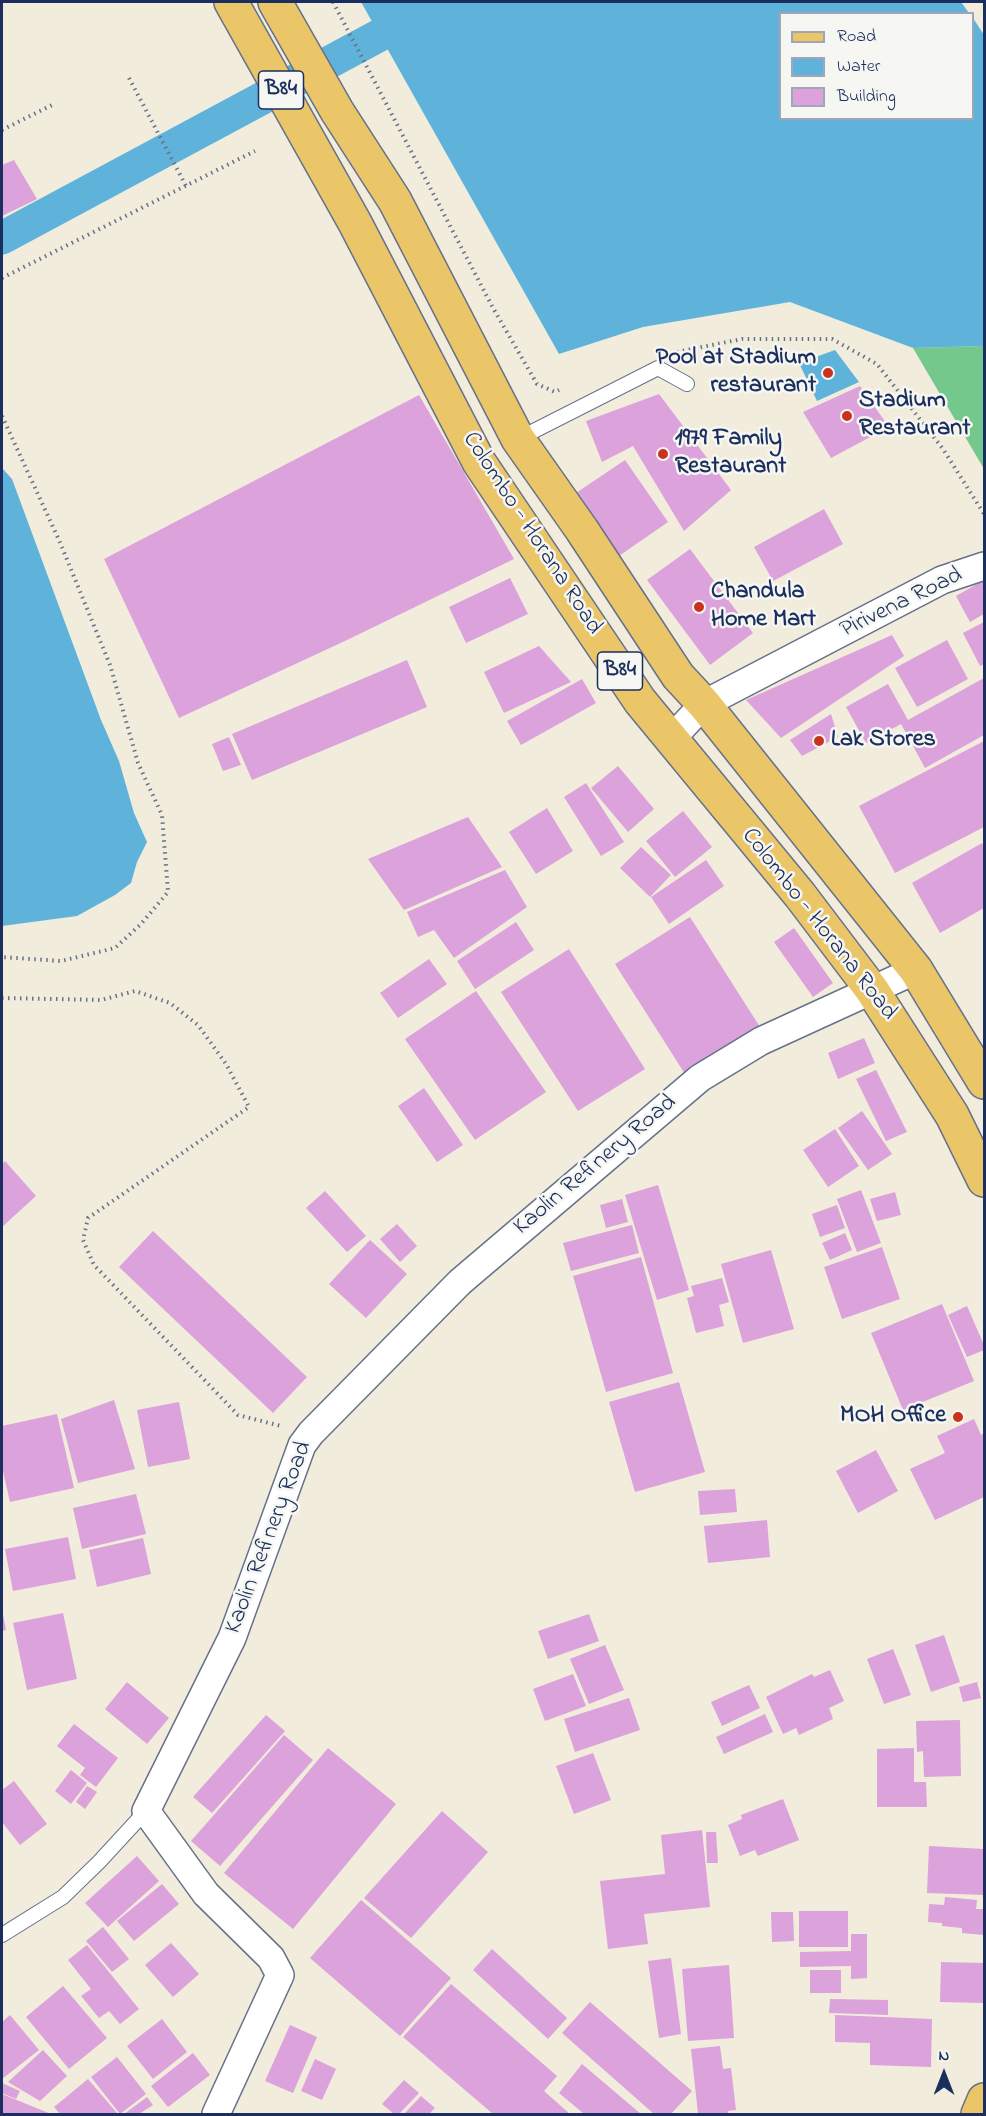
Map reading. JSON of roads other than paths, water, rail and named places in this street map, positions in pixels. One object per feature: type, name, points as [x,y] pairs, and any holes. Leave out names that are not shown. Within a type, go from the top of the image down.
[{"type":"main road","name":"Colombo - Horana Road","points":[[231,2],[355,222],[479,462],[640,701],[800,895],[872,990],[952,1114],[984,1180]]},
{"type":"main road","name":"Colombo - Horana Road","points":[[275,2],[337,111],[395,201],[518,439],[582,530],[678,676],[704,704],[916,970],[984,1082]]},
{"type":"main road","points":[[978,2115],[984,2100]]},
{"type":"street","name":"Pirivena Road","points":[[671,739],[704,704],[942,580],[984,566]]},
{"type":"street","name":"Kaolin Refinery Road","points":[[146,1810],[232,1638],[302,1445],[310,1433],[460,1282],[700,1078],[761,1041],[916,970]]},
{"type":"street","points":[[146,1810],[206,1894],[271,1958],[280,1975],[216,2115]]},
{"type":"lane","points":[[518,439],[658,368],[687,384]]},
{"type":"lane","points":[[2,1935],[63,1897],[99,1862],[146,1810]]},
{"type":"water","points":[[361,2],[961,2],[968,12],[779,12],[779,120],[974,120],[974,20],[984,35],[984,346],[913,348],[790,302],[643,327],[559,354]]},
{"type":"water","name":"Pool at Stadium restaurant","points":[[835,350],[859,382],[817,401],[799,363]]},
{"type":"water","points":[[2,468],[12,479],[101,720],[119,761],[134,813],[147,842],[137,862],[131,883],[115,895],[77,916],[2,926]]},
{"type":"waterway","points":[[2,238],[380,35]]},
{"type":"place","name":"Pool at Stadium restaurant","points":[[828,373]]},
{"type":"place","name":"Stadium Restaurant","points":[[847,416]]},
{"type":"place","name":"1979 Family Restaurant","points":[[663,454]]},
{"type":"place","name":"Chandula Home Mart","points":[[699,607]]},
{"type":"place","name":"Lak Stores","points":[[819,741]]},
{"type":"place","name":"MOH Office","points":[[958,1417]]}]
